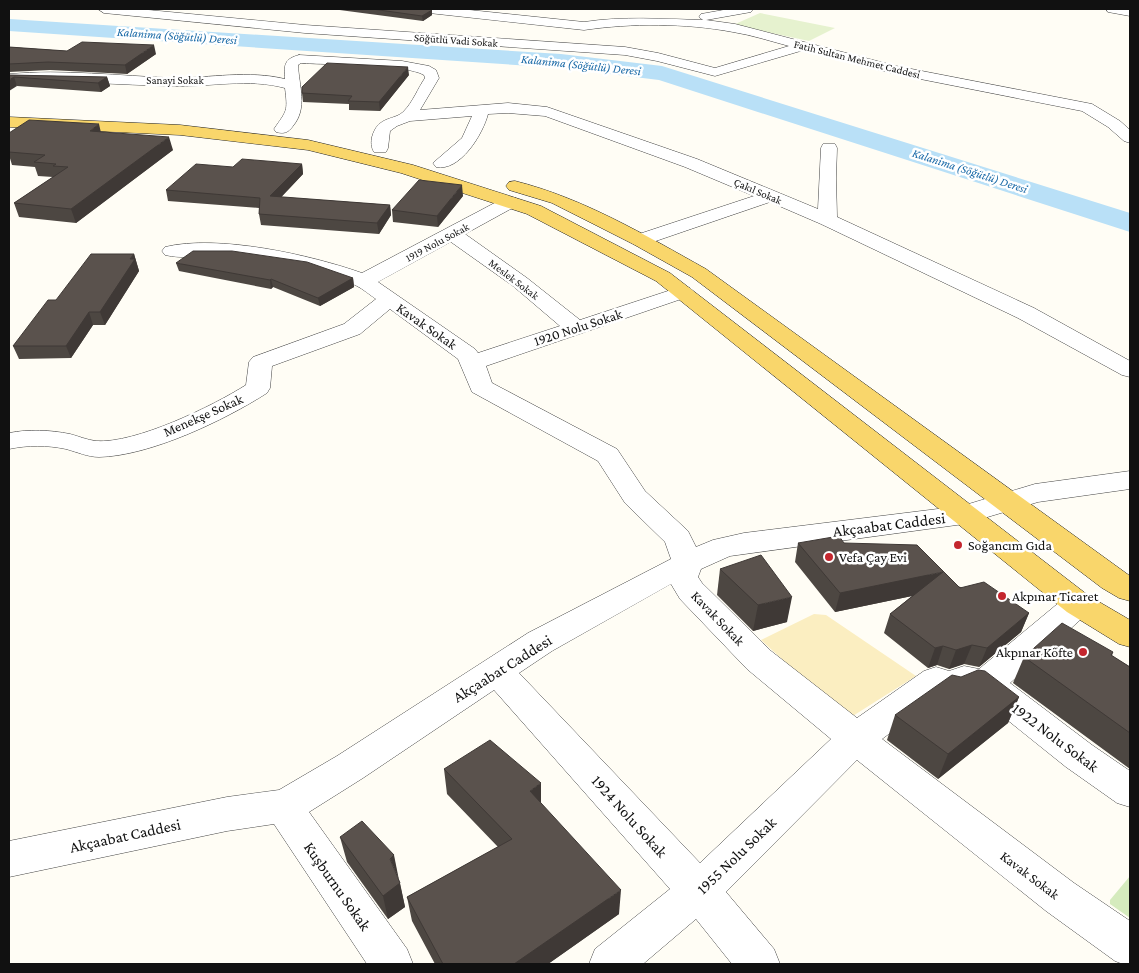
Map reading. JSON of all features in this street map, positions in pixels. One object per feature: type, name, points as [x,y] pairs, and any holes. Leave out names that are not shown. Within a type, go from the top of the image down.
[{"type":"main road","points":[[10,102],[282,128],[325,135],[442,163],[558,199],[640,240],[699,273],[1005,502],[1113,580],[1130,590]]},
{"type":"main road","points":[[9,122],[180,130],[308,145],[407,169],[534,210],[663,277],[1078,604],[1130,635]]},
{"type":"street","name":"Söğütlü Vadi Sokak","points":[[104,9],[294,28],[639,52],[715,72],[803,46]]},
{"type":"street","points":[[186,17],[203,9]]},
{"type":"street","points":[[429,9],[469,11],[584,26],[604,23]]},
{"type":"street","points":[[542,20],[557,9]]},
{"type":"street","points":[[675,24],[747,9]]},
{"type":"street","points":[[1112,9],[1130,10]]},
{"type":"street","points":[[439,39],[469,11]]},
{"type":"street","name":"Fatih Sultan Mehmet Caddesi","points":[[584,12],[604,23],[675,24],[735,28],[895,70],[1087,107],[1114,124],[1130,138]]},
{"type":"street","points":[[282,128],[293,118],[295,110],[291,63],[298,59],[424,69],[431,73],[432,78],[409,116]]},
{"type":"street","name":"Sanayi Sokak","points":[[14,78],[38,76],[176,82],[246,78],[272,80],[292,85]]},
{"type":"street","points":[[10,102],[17,89],[14,78]]},
{"type":"street","name":"Çakıl Sokak","points":[[380,148],[379,137],[384,128],[398,119],[409,116],[508,108],[547,112],[691,163],[828,220],[1026,313],[1130,370]]},
{"type":"street","points":[[442,163],[471,140],[478,125],[481,110]]},
{"type":"street","points":[[828,220],[829,148]]},
{"type":"street","points":[[640,240],[771,196]]},
{"type":"street","name":"1919 Nolu Sokak","points":[[364,281],[510,202]]},
{"type":"street","name":"Meslek Sokak","points":[[452,234],[520,282],[575,327]]},
{"type":"street","name":"Kavak Sokak","points":[[172,250],[205,248],[296,261],[364,281],[467,354],[473,363],[481,387],[608,455],[635,497],[678,538],[688,564],[683,577],[691,591],[759,660],[855,739],[1060,897],[1130,946]]},
{"type":"street","name":"1920 Nolu Sokak","points":[[473,363],[683,292]]},
{"type":"street","name":"Menekşe Sokak","points":[[9,442],[18,439],[48,439],[98,449],[123,447],[159,434],[245,398],[258,388],[261,362],[352,329],[389,299]]},
{"type":"street","name":"Akçaabat Caddesi","points":[[9,859],[227,814],[262,808],[284,807],[350,767],[540,642],[660,576],[723,547],[964,515],[1035,493],[1130,480]]},
{"type":"street","points":[[985,682],[1002,671],[1078,604]]},
{"type":"street","name":"1924 Nolu Sokak","points":[[496,670],[699,891],[759,964]]},
{"type":"street","name":"1955 Nolu Sokak","points":[[610,964],[699,891],[855,739],[936,680],[950,687],[964,679],[985,682]]},
{"type":"street","name":"1922 Nolu Sokak","points":[[985,682],[1078,756],[1130,791]]},
{"type":"street","name":"Kuşburnu Sokak","points":[[284,807],[392,964]]},
{"type":"green space","points":[[760,13],[835,28],[809,41],[733,25]]},
{"type":"green space","points":[[1130,876],[1130,918],[1110,904],[1110,900]]},
{"type":"sand","points":[[814,614],[826,615],[916,676],[848,719],[761,640]]},
{"type":"building","points":[[372,9],[430,9],[432,10],[422,16]]},
{"type":"building","points":[[82,42],[154,45],[125,65],[48,62],[9,64],[9,47],[67,51]]},
{"type":"building","points":[[327,63],[408,67],[379,102],[348,101],[352,96],[302,93],[302,87]]},
{"type":"building","points":[[9,75],[107,77],[98,83],[14,77],[9,80]]},
{"type":"building","points":[[29,120],[99,124],[90,131],[169,137],[71,209],[14,203],[68,167],[34,162],[45,155],[9,152],[9,133]]},
{"type":"building","points":[[242,159],[302,164],[270,196],[390,205],[377,223],[259,214],[260,198],[166,190],[196,164],[233,167]]},
{"type":"building","points":[[419,180],[462,185],[437,216],[392,210]]},
{"type":"building","points":[[193,251],[232,251],[307,262],[353,278],[318,298],[271,279],[176,263]]},
{"type":"building","points":[[91,254],[134,254],[130,259],[135,259],[100,312],[89,312],[66,346],[13,346],[48,300],[56,300]]},
{"type":"building","points":[[839,536],[844,543],[917,545],[960,588],[984,582],[1029,613],[987,648],[972,645],[956,650],[943,646],[935,648],[890,614],[943,572],[840,593],[798,543]]},
{"type":"building","points":[[761,555],[792,597],[758,605],[720,569]]},
{"type":"building","points":[[1062,623],[1113,652],[1111,655],[1130,667],[1130,733],[1024,657]]},
{"type":"building","points":[[978,670],[985,671],[1019,697],[948,754],[895,715],[952,675],[961,677]]},
{"type":"building","points":[[490,740],[541,783],[530,791],[621,890],[514,964],[443,964],[407,897],[512,839],[444,769]]},
{"type":"building","points":[[362,821],[394,855],[390,859],[400,883],[383,896],[340,837]]},
{"type":"waterway","name":"Kalanima (Söğütlü) Deresi","points":[[9,25],[561,61],[662,73],[1130,223]]},
{"type":"place","name":"Soğancım Gıda","points":[[958,545]]},
{"type":"place","name":"Vefa Çay Evi","points":[[829,557]]},
{"type":"place","name":"Akpınar Ticaret","points":[[1002,596]]},
{"type":"place","name":"Akpınar Köfte","points":[[1083,652]]}]
